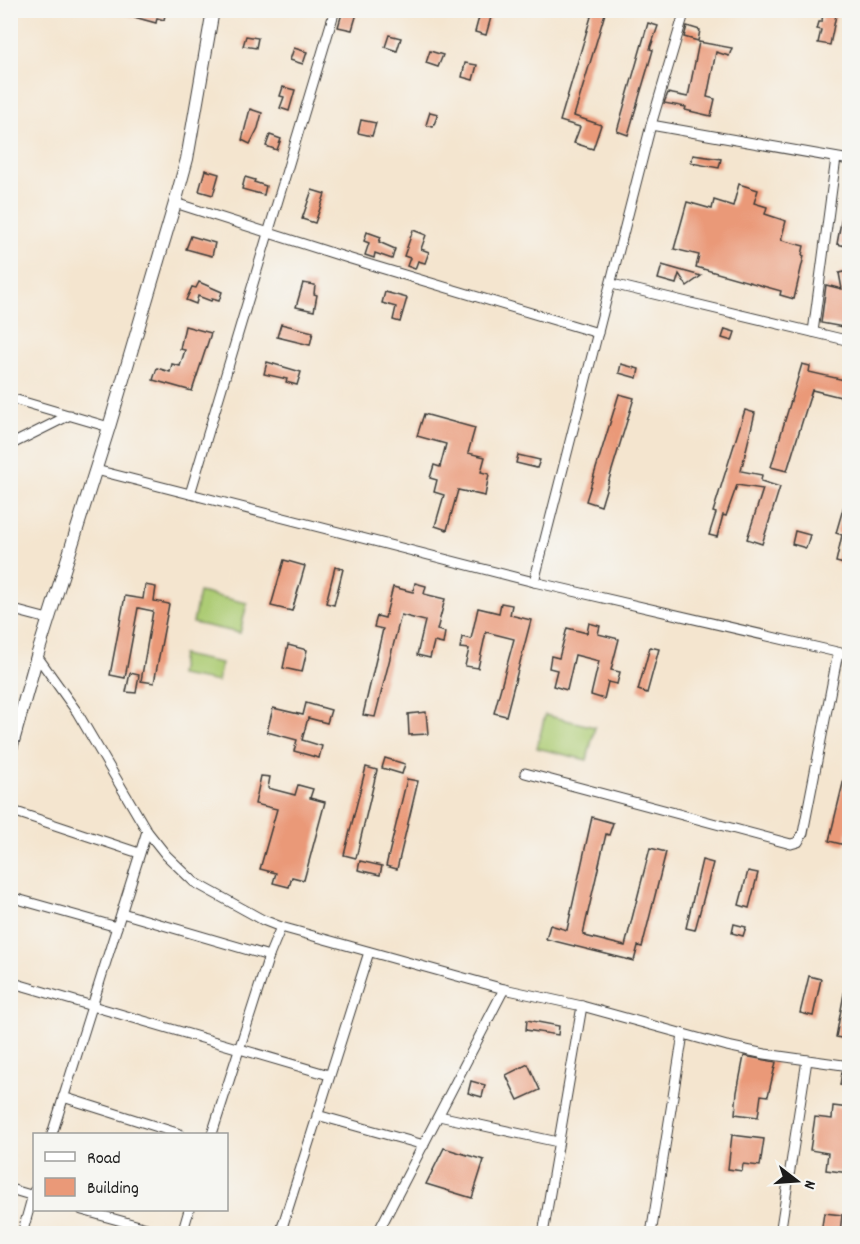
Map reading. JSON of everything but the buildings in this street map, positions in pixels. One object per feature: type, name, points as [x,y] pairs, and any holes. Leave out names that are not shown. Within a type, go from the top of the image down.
[{"type":"street","points":[[10,752],[48,619],[96,470],[175,204],[187,159],[213,10]]},
{"type":"street","points":[[190,494],[335,10]]},
{"type":"street","points":[[534,582],[651,125],[685,10]]},
{"type":"street","points":[[651,125],[849,160]]},
{"type":"street","points":[[813,332],[836,158]]},
{"type":"street","points":[[175,204],[598,333]]},
{"type":"street","points":[[612,284],[849,341]]},
{"type":"street","points":[[10,398],[109,427]]},
{"type":"street","points":[[10,445],[70,415]]},
{"type":"street","points":[[96,470],[534,582],[849,655]]},
{"type":"street","points":[[10,609],[48,619]]},
{"type":"street","points":[[525,773],[791,844],[798,842],[803,833],[838,653]]},
{"type":"street","points":[[37,656],[92,737],[147,831],[166,855],[195,882],[255,915],[281,927],[369,952],[683,1034],[765,1054],[849,1066]]},
{"type":"street","points":[[10,810],[139,853]]},
{"type":"street","points":[[52,1133],[147,831]]},
{"type":"street","points":[[10,897],[117,927]]},
{"type":"street","points":[[122,913],[269,956]]},
{"type":"street","points":[[212,1133],[269,956],[281,927]]},
{"type":"street","points":[[280,1233],[369,952]]},
{"type":"street","points":[[10,982],[329,1075]]},
{"type":"street","points":[[377,1233],[504,988]]},
{"type":"street","points":[[543,1233],[582,1006]]},
{"type":"street","points":[[651,1233],[683,1034]]},
{"type":"street","points":[[780,1233],[807,1060]]},
{"type":"street","points":[[63,1097],[177,1133]]},
{"type":"street","points":[[317,1115],[424,1145]]},
{"type":"street","points":[[439,1116],[558,1142]]},
{"type":"street","points":[[10,1189],[33,1195]]},
{"type":"street","points":[[22,1233],[33,1198]]},
{"type":"street","points":[[89,1211],[168,1233]]},
{"type":"street","points":[[182,1233],[188,1211]]},
{"type":"green space","points":[[199,592],[247,603],[240,633],[193,623]]},
{"type":"green space","points":[[182,655],[221,663],[218,682],[179,675]]},
{"type":"green space","points":[[545,715],[595,727],[587,760],[537,748]]}]
